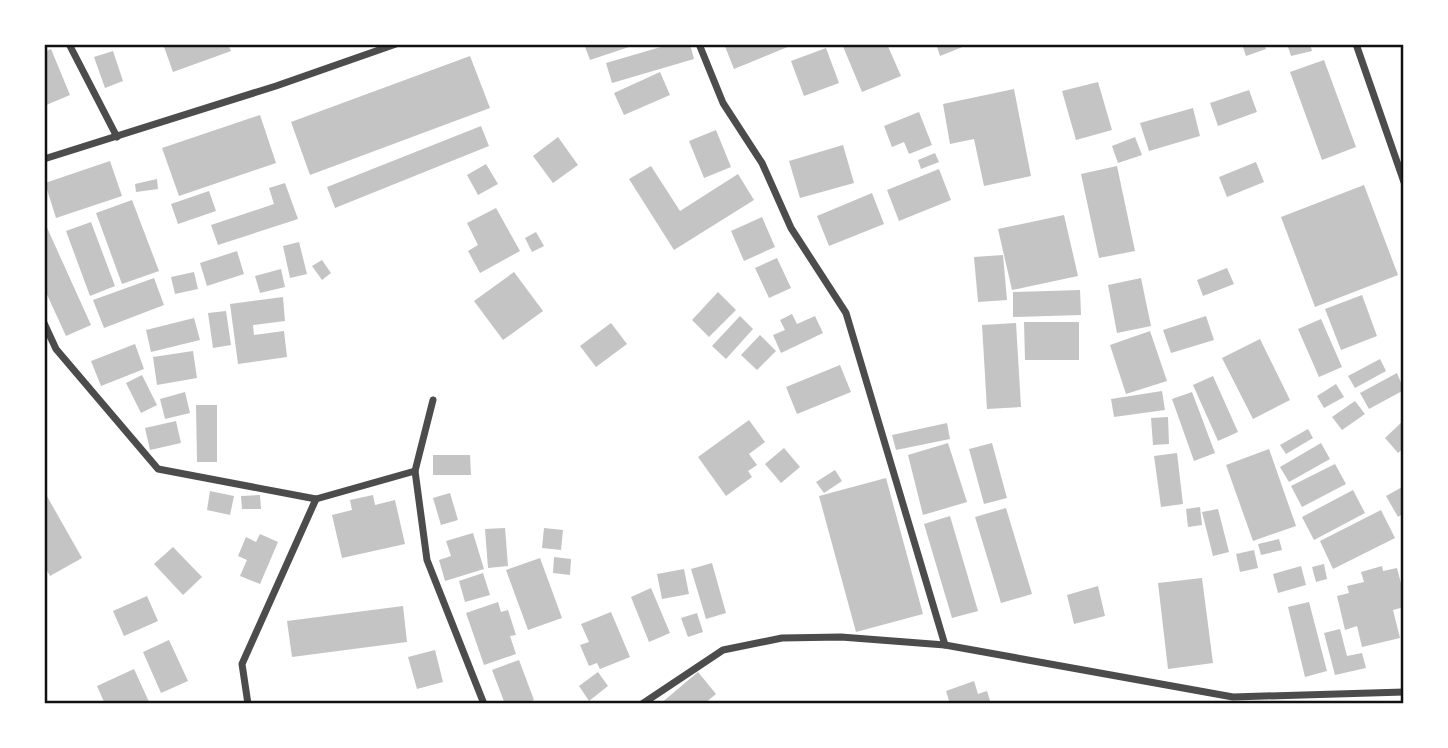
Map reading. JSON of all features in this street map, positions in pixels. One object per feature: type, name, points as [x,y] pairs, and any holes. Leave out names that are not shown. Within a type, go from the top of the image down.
[{"type":"street","points":[[69,44],[117,137]]},
{"type":"street","points":[[44,159],[396,44]]},
{"type":"street","points":[[699,44],[723,103],[762,163],[791,228],[846,313],[945,645]]},
{"type":"street","points":[[1356,44],[1404,182]]},
{"type":"street","points":[[44,323],[57,349],[158,469],[316,499],[415,471]]},
{"type":"street","points":[[433,400],[415,471],[427,560],[484,704]]},
{"type":"street","points":[[248,704],[242,664],[316,499]]},
{"type":"street","points":[[642,704],[723,650],[782,638],[841,637],[945,645],[1233,697],[1404,692]]},
{"type":"building","points":[[163,44],[228,44],[231,51],[173,72]]},
{"type":"building","points":[[584,44],[638,44],[590,60]]},
{"type":"building","points":[[671,44],[690,44],[694,59],[612,83],[606,63]]},
{"type":"building","points":[[724,44],[795,44],[734,69]]},
{"type":"building","points":[[842,44],[887,44],[901,76],[862,92]]},
{"type":"building","points":[[936,44],[970,44],[940,56]]},
{"type":"building","points":[[1242,44],[1264,44],[1266,49],[1246,56]]},
{"type":"building","points":[[1287,44],[1310,44],[1312,51],[1291,56]]},
{"type":"building","points":[[826,48],[839,83],[804,96],[791,61]]},
{"type":"building","points":[[51,49],[70,95],[44,106],[44,52]]},
{"type":"building","points":[[113,51],[123,81],[105,88],[94,57]]},
{"type":"building","points":[[470,56],[490,108],[310,175],[291,122]]},
{"type":"building","points":[[1324,60],[1356,147],[1322,160],[1290,72]]},
{"type":"building","points":[[660,72],[670,95],[624,115],[614,93]]},
{"type":"building","points":[[1098,82],[1112,130],[1076,140],[1062,91]]},
{"type":"building","points":[[1014,89],[1031,176],[984,186],[974,139],[950,144],[943,104]]},
{"type":"building","points":[[1249,90],[1257,112],[1218,126],[1210,103]]},
{"type":"building","points":[[1193,108],[1200,136],[1149,151],[1140,123]]},
{"type":"building","points":[[919,112],[932,145],[909,154],[904,142],[892,147],[884,126]]},
{"type":"building","points":[[260,115],[276,163],[179,196],[162,148]]},
{"type":"building","points":[[481,126],[489,146],[335,208],[327,187]]},
{"type":"building","points":[[716,130],[731,167],[704,178],[689,141]]},
{"type":"building","points":[[558,137],[578,165],[553,183],[533,156]]},
{"type":"building","points":[[1135,137],[1142,155],[1118,163],[1112,146]]},
{"type":"building","points":[[843,145],[854,183],[800,198],[789,161]]},
{"type":"building","points":[[935,153],[939,162],[921,169],[918,160]]},
{"type":"building","points":[[110,161],[122,196],[56,218],[45,183]]},
{"type":"building","points":[[1256,162],[1264,182],[1227,197],[1219,177]]},
{"type":"building","points":[[486,164],[498,184],[478,195],[467,175]]},
{"type":"building","points":[[651,166],[680,211],[738,174],[754,200],[674,250],[629,179]]},
{"type":"building","points":[[1117,166],[1135,251],[1099,258],[1081,174]]},
{"type":"building","points":[[939,169],[951,200],[899,221],[887,190]]},
{"type":"building","points":[[157,179],[158,189],[136,192],[135,184]]},
{"type":"building","points":[[285,183],[298,219],[218,245],[211,225],[274,204],[269,188]]},
{"type":"building","points":[[1364,185],[1398,275],[1315,307],[1281,217]]},
{"type":"building","points":[[209,191],[216,211],[178,224],[171,204]]},
{"type":"building","points":[[872,193],[884,224],[829,246],[817,216]]},
{"type":"building","points":[[132,200],[159,271],[122,284],[96,213]]},
{"type":"building","points":[[496,208],[520,251],[480,273],[468,251],[478,245],[467,223]]},
{"type":"building","points":[[1064,215],[1078,276],[1012,290],[998,229]]},
{"type":"building","points":[[762,217],[775,247],[744,261],[731,231]]},
{"type":"building","points":[[44,221],[91,325],[66,336],[44,288]]},
{"type":"building","points":[[91,222],[115,286],[90,296],[66,231]]},
{"type":"building","points":[[536,232],[544,246],[532,252],[525,238]]},
{"type":"building","points":[[299,242],[307,274],[290,278],[283,246]]},
{"type":"building","points":[[237,251],[244,274],[207,286],[200,263]]},
{"type":"building","points":[[1003,255],[1007,300],[978,302],[974,257]]},
{"type":"building","points":[[777,258],[791,288],[769,298],[755,268]]},
{"type":"building","points":[[322,260],[331,273],[322,280],[312,266]]},
{"type":"building","points":[[1227,268],[1234,284],[1203,296],[1197,280]]},
{"type":"building","points":[[281,269],[285,287],[260,293],[255,276]]},
{"type":"building","points":[[194,272],[198,289],[175,294],[171,277]]},
{"type":"building","points":[[514,272],[543,311],[503,340],[474,301]]},
{"type":"building","points":[[154,278],[164,305],[104,328],[93,300]]},
{"type":"building","points":[[1141,278],[1151,326],[1117,333],[1108,285]]},
{"type":"building","points":[[1080,290],[1081,315],[1013,317],[1013,292]]},
{"type":"building","points":[[718,292],[736,310],[709,337],[692,320]]},
{"type":"building","points":[[1362,295],[1377,336],[1341,350],[1325,309]]},
{"type":"building","points":[[283,297],[285,321],[253,325],[254,335],[284,331],[287,357],[238,364],[230,304]]},
{"type":"building","points":[[226,311],[231,345],[213,348],[208,313]]},
{"type":"building","points":[[792,314],[797,324],[815,316],[823,333],[781,353],[773,335],[785,330],[780,320]]},
{"type":"building","points":[[740,316],[753,329],[726,359],[712,346]]},
{"type":"building","points":[[1206,316],[1214,340],[1171,353],[1163,330]]},
{"type":"building","points":[[194,318],[200,340],[151,352],[146,330]]},
{"type":"building","points":[[1321,319],[1342,367],[1319,377],[1298,329]]},
{"type":"building","points":[[1024,322],[1079,322],[1079,360],[1025,360]]},
{"type":"building","points":[[611,323],[627,344],[596,367],[580,346]]},
{"type":"building","points":[[1016,323],[1021,407],[987,409],[982,325]]},
{"type":"building","points":[[1150,331],[1167,381],[1126,394],[1110,345]]},
{"type":"building","points":[[760,335],[776,351],[757,370],[741,355]]},
{"type":"building","points":[[1260,339],[1290,400],[1253,419],[1222,358]]},
{"type":"building","points":[[135,344],[144,369],[101,386],[91,361]]},
{"type":"building","points":[[193,351],[197,378],[157,385],[153,357]]},
{"type":"building","points":[[1380,359],[1386,371],[1355,388],[1348,376]]},
{"type":"building","points":[[840,365],[851,392],[797,414],[786,387]]},
{"type":"building","points":[[1397,373],[1404,390],[1369,409],[1360,393]]},
{"type":"building","points":[[142,375],[157,405],[141,413],[126,383]]},
{"type":"building","points":[[1213,376],[1238,432],[1218,441],[1193,385]]},
{"type":"building","points":[[1336,384],[1344,397],[1324,408],[1317,396]]},
{"type":"building","points":[[1162,391],[1165,410],[1114,417],[1111,399]]},
{"type":"building","points":[[185,392],[190,413],[165,419],[160,399]]},
{"type":"building","points":[[1192,392],[1215,453],[1194,461],[1172,399]]},
{"type":"building","points":[[1355,401],[1365,414],[1342,430],[1332,417]]},
{"type":"building","points":[[196,405],[217,405],[217,462],[197,462]]},
{"type":"building","points":[[1168,417],[1169,444],[1153,445],[1151,418]]},
{"type":"building","points":[[749,420],[765,442],[749,454],[757,465],[748,471],[752,477],[726,496],[698,457]]},
{"type":"building","points":[[1404,420],[1404,448],[1398,453],[1385,438]]},
{"type":"building","points":[[176,421],[181,443],[150,450],[145,428]]},
{"type":"building","points":[[947,423],[950,439],[896,450],[892,435]]},
{"type":"building","points":[[1308,429],[1313,438],[1286,454],[1280,445]]},
{"type":"building","points":[[948,443],[967,502],[923,515],[908,455]]},
{"type":"building","points":[[992,443],[1007,498],[984,504],[969,449]]},
{"type":"building","points":[[1321,443],[1330,459],[1289,482],[1280,467]]},
{"type":"building","points":[[784,448],[800,467],[781,483],[765,464]]},
{"type":"building","points":[[1269,449],[1296,526],[1253,541],[1226,465]]},
{"type":"building","points":[[1177,453],[1183,504],[1161,507],[1154,456]]},
{"type":"building","points":[[433,455],[470,455],[471,475],[433,475]]},
{"type":"building","points":[[1335,464],[1346,484],[1302,507],[1291,486]]},
{"type":"building","points":[[835,470],[842,481],[824,493],[816,482]]},
{"type":"building","points":[[886,478],[923,614],[856,632],[819,496]]},
{"type":"building","points":[[1404,486],[1404,513],[1398,517],[1386,496]]},
{"type":"building","points":[[1353,490],[1365,513],[1314,540],[1302,517]]},
{"type":"building","points":[[44,491],[82,558],[50,576],[44,565]]},
{"type":"building","points":[[210,491],[234,496],[230,515],[207,510]]},
{"type":"building","points":[[450,493],[458,520],[441,525],[433,498]]},
{"type":"building","points":[[260,495],[261,509],[242,509],[241,496]]},
{"type":"building","points":[[373,495],[375,505],[395,500],[405,544],[342,558],[332,515],[352,510],[350,500]]},
{"type":"building","points":[[1200,507],[1202,525],[1188,527],[1186,509]]},
{"type":"building","points":[[1006,508],[1032,594],[1001,603],[975,517]]},
{"type":"building","points":[[1218,509],[1229,552],[1213,556],[1202,512]]},
{"type":"building","points":[[1381,510],[1395,538],[1333,569],[1320,541]]},
{"type":"building","points":[[950,516],[978,611],[952,618],[924,524]]},
{"type":"building","points":[[505,528],[508,566],[488,568],[485,529]]},
{"type":"building","points":[[544,528],[563,530],[561,550],[542,548]]},
{"type":"building","points":[[473,533],[484,569],[445,581],[439,560],[451,556],[446,541]]},
{"type":"building","points":[[260,534],[278,542],[260,584],[240,576],[247,560],[238,556],[246,537],[256,542]]},
{"type":"building","points":[[1279,539],[1282,550],[1261,555],[1258,544]]},
{"type":"building","points":[[173,547],[202,577],[183,595],[154,564]]},
{"type":"building","points":[[1254,550],[1258,568],[1240,572],[1236,554]]},
{"type":"building","points":[[554,557],[571,559],[570,575],[553,573]]},
{"type":"building","points":[[540,558],[562,618],[528,630],[506,570]]},
{"type":"building","points":[[712,563],[726,613],[706,619],[691,569]]},
{"type":"building","points":[[1324,564],[1327,579],[1316,582],[1312,567]]},
{"type":"building","points":[[1301,566],[1306,585],[1278,593],[1273,574]]},
{"type":"building","points":[[1382,566],[1383,571],[1397,568],[1404,595],[1404,607],[1393,610],[1400,638],[1362,647],[1357,626],[1345,630],[1337,596],[1349,593],[1347,586],[1364,582],[1361,572]]},
{"type":"building","points":[[684,569],[689,594],[662,599],[657,574]]},
{"type":"building","points":[[483,573],[490,595],[465,602],[459,581]]},
{"type":"building","points":[[1202,578],[1213,663],[1168,669],[1158,583]]},
{"type":"building","points":[[1098,586],[1105,616],[1074,624],[1067,595]]},
{"type":"building","points":[[651,588],[670,633],[649,642],[631,597]]},
{"type":"building","points":[[147,596],[158,621],[124,636],[113,611]]},
{"type":"building","points":[[498,602],[501,612],[508,610],[516,635],[510,636],[516,654],[484,665],[466,613]]},
{"type":"building","points":[[1309,602],[1327,671],[1305,677],[1288,607]]},
{"type":"building","points":[[403,606],[407,642],[292,657],[287,621]]},
{"type":"building","points":[[611,612],[630,657],[600,669],[597,663],[589,666],[580,645],[589,642],[581,624]]},
{"type":"building","points":[[697,613],[703,632],[688,637],[681,618]]},
{"type":"building","points":[[1340,629],[1347,656],[1362,653],[1366,668],[1335,675],[1324,633]]},
{"type":"building","points":[[169,640],[188,681],[161,693],[143,652]]},
{"type":"building","points":[[435,650],[443,682],[417,689],[408,657]]},
{"type":"building","points":[[519,660],[534,700],[522,704],[505,704],[492,670]]},
{"type":"building","points":[[134,669],[150,704],[105,704],[97,686]]},
{"type":"building","points":[[598,672],[608,686],[589,701],[579,686]]},
{"type":"building","points":[[698,672],[716,694],[704,704],[660,704]]},
{"type":"building","points":[[974,681],[978,694],[987,691],[991,704],[950,704],[946,691]]}]
